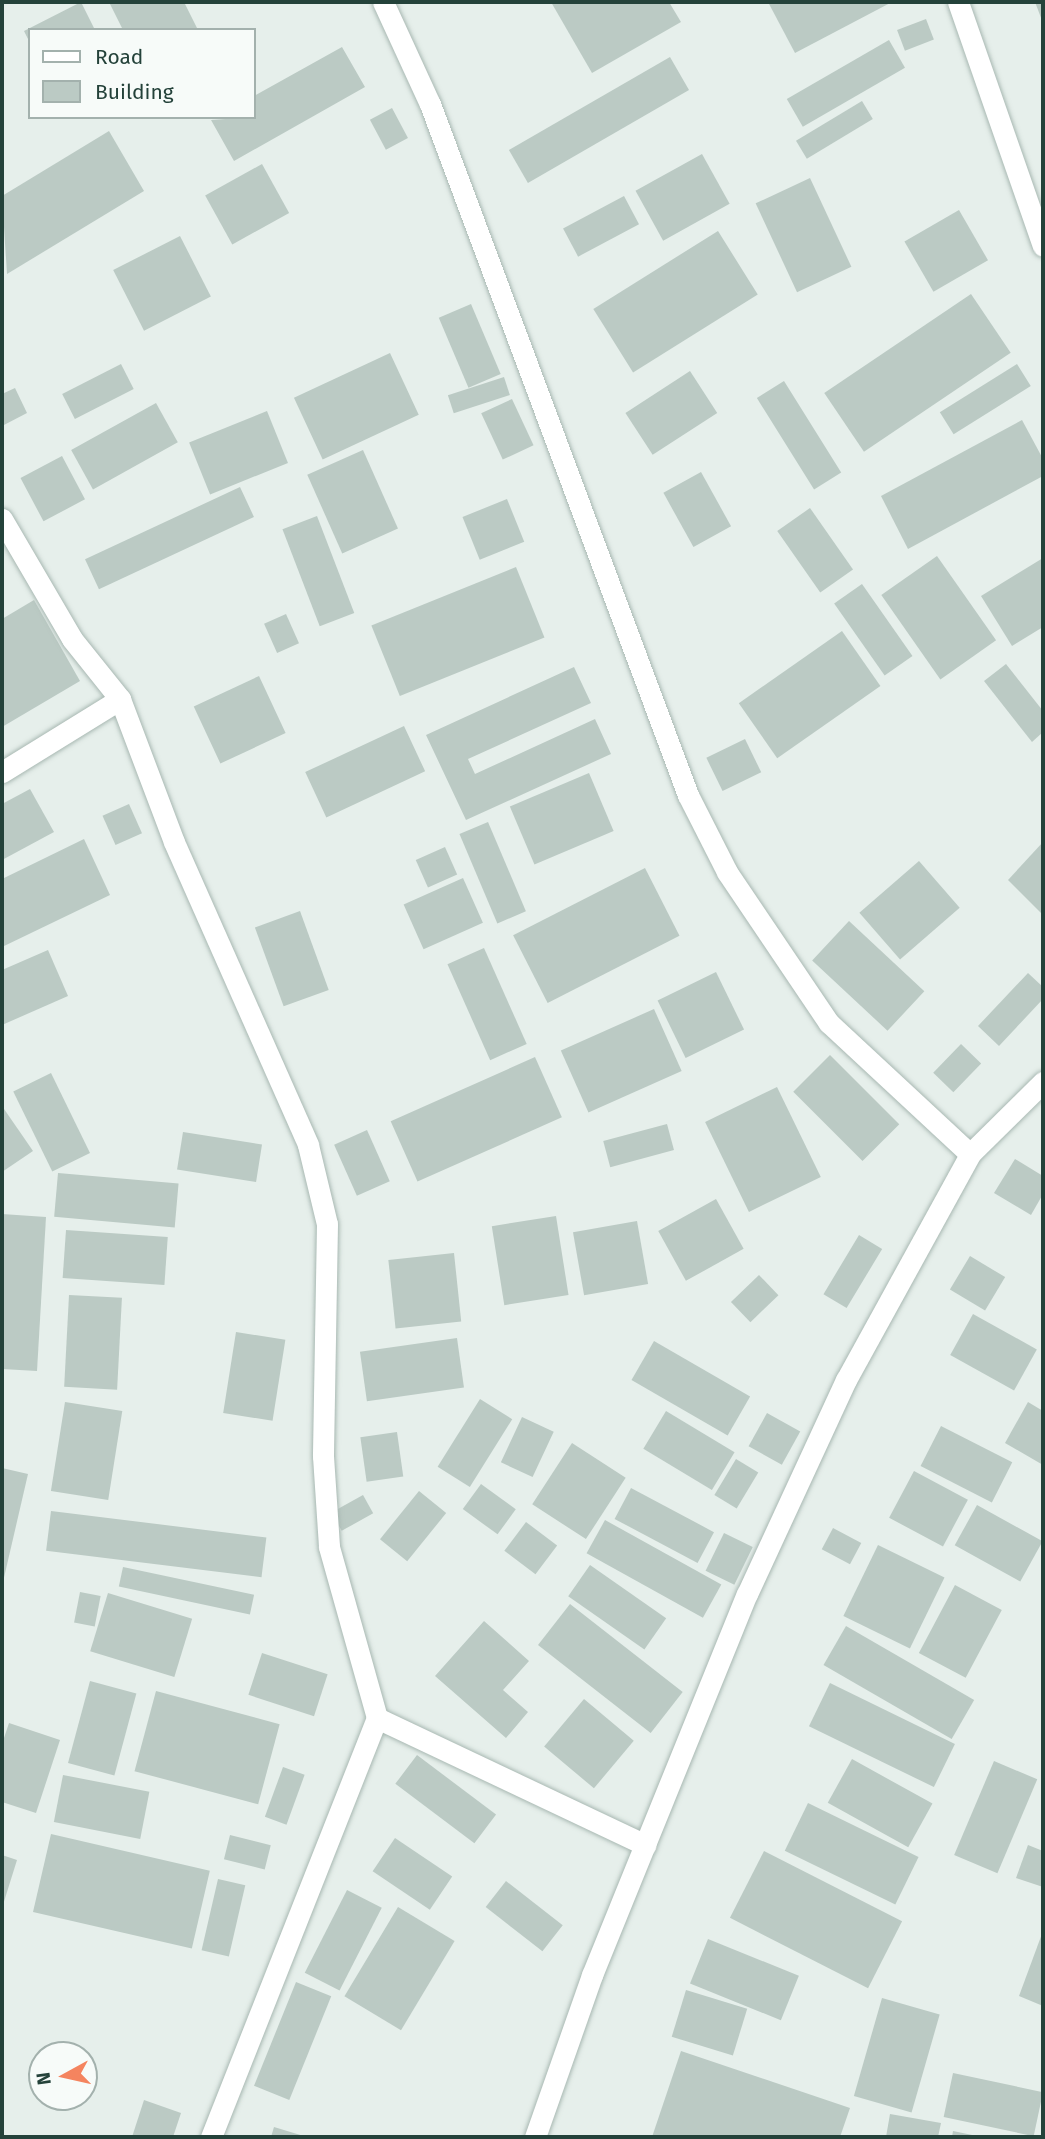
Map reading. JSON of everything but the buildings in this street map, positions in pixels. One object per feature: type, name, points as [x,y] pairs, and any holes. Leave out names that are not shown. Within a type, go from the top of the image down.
[{"type":"street","points":[[383,2],[429,104],[705,828],[779,956],[829,1023],[970,1154]]},
{"type":"street","points":[[958,2],[1043,246]]},
{"type":"street","points":[[2,519],[72,639],[120,699],[174,842],[308,1145],[327,1224],[323,1456],[329,1547],[377,1718],[211,2137]]},
{"type":"street","points":[[2,772],[120,699]]},
{"type":"street","points":[[536,2137],[646,1845],[747,1594],[845,1380],[970,1154],[1043,1082]]},
{"type":"street","points":[[377,1718],[646,1845]]}]
